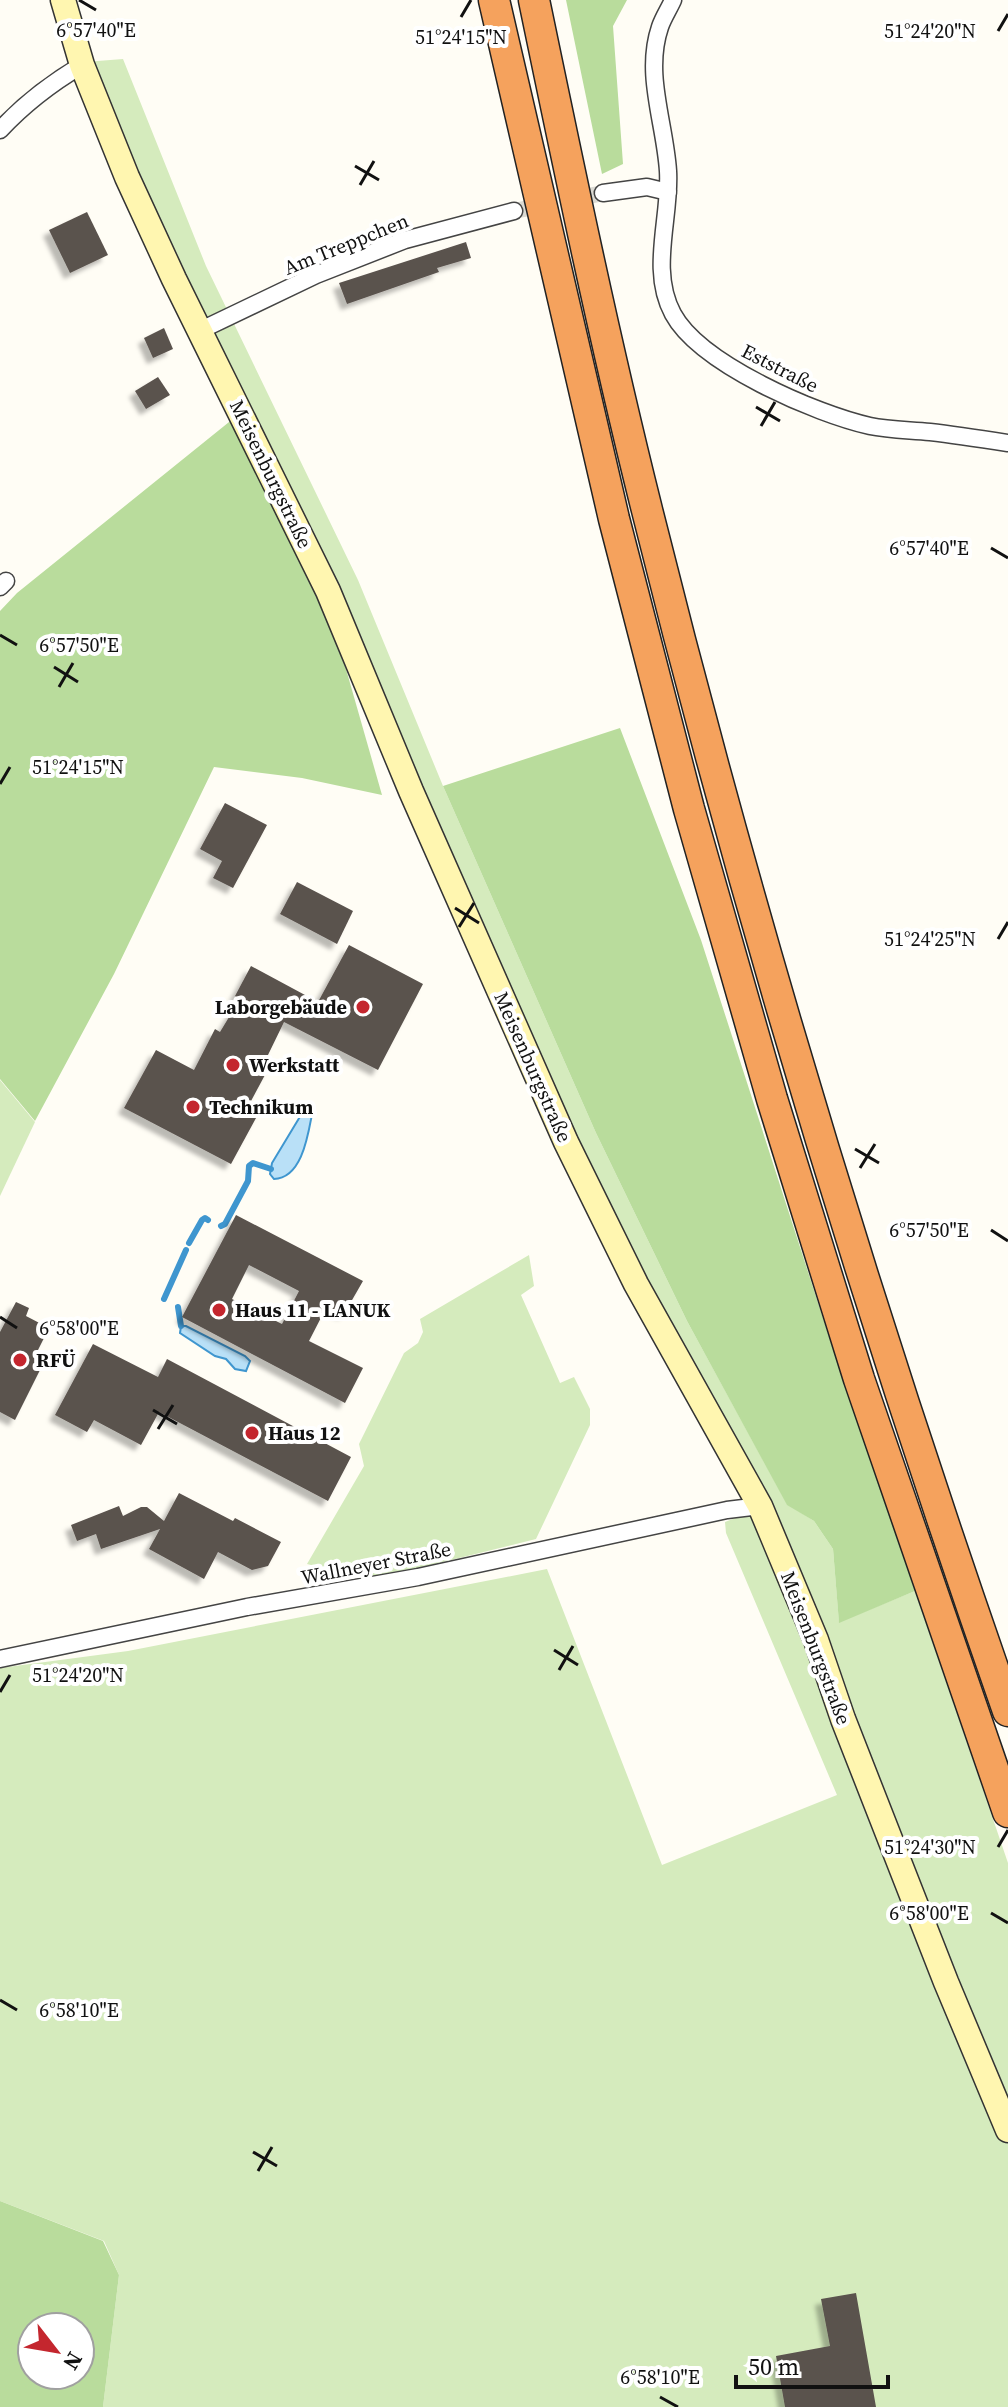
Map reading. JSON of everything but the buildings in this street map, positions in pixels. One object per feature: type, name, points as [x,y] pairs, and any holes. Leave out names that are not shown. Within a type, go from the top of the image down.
[{"type":"highway","points":[[494,0],[614,519],[689,809],[772,1099],[859,1379],[1008,1812]]},
{"type":"highway","points":[[534,0],[645,504],[723,800],[806,1089],[897,1384],[1008,1711]]},
{"type":"main road","name":"Meisenburgstraße","points":[[63,0],[82,65],[127,177],[199,331],[328,591],[411,791],[566,1142],[636,1284],[760,1506],[816,1640],[849,1734],[1008,2130]]},
{"type":"street","points":[[603,193],[647,187],[668,192],[668,172],[654,77],[660,27],[673,0]]},
{"type":"street","points":[[0,130],[24,104],[82,65]]},
{"type":"street","name":"Eststraße","points":[[668,192],[661,248],[666,293],[673,314],[713,356],[824,414],[872,426],[1008,443]]},
{"type":"street","name":"Am Treppchen","points":[[199,331],[316,275],[390,246],[514,211]]},
{"type":"street","name":"Wallneyer Straße","points":[[0,1659],[247,1607],[418,1577],[727,1510],[760,1506]]},
{"type":"green space","points":[[566,0],[627,0],[613,26],[623,164],[602,174]]},
{"type":"green space","points":[[123,59],[206,266],[358,580],[443,786],[596,1133],[687,1321],[787,1504],[814,1521],[833,1549],[839,1622],[915,1591],[1008,1863],[1008,2407],[103,2407],[119,2275],[104,2241],[0,2201],[0,1668],[128,1651],[547,1569],[662,1865],[837,1795],[726,1533],[725,1522],[761,1508],[639,1283],[85,62]]},
{"type":"green space","points":[[239,414],[324,592],[382,795],[302,778],[214,767],[114,974],[35,1121],[0,1079],[0,611],[17,593]]},
{"type":"green space","points":[[620,728],[701,940],[915,1591],[839,1623],[833,1549],[814,1521],[787,1505],[687,1321],[596,1133],[443,786]]},
{"type":"green space","points":[[0,1080],[35,1122],[0,1196]]},
{"type":"green space","points":[[529,1255],[534,1286],[521,1295],[560,1383],[574,1377],[590,1409],[590,1425],[536,1539],[370,1580],[307,1564],[364,1466],[359,1444],[404,1353],[418,1343],[423,1332],[420,1319]]},
{"type":"green space","points":[[0,2201],[103,2241],[119,2275],[103,2407],[0,2407]]},
{"type":"water","points":[[308,1108],[312,1114],[302,1154],[291,1171],[284,1177],[274,1179],[270,1174],[272,1163]]},
{"type":"water","points":[[181,1326],[245,1356],[250,1361],[246,1371],[235,1369],[226,1359],[215,1356],[180,1333]]},
{"type":"waterway","points":[[221,1226],[225,1224],[248,1181],[249,1166],[253,1163],[271,1169]]},
{"type":"waterway","points":[[189,1243],[202,1220],[208,1220]]},
{"type":"waterway","points":[[164,1299],[186,1250]]},
{"type":"waterway","points":[[178,1307],[181,1326]]},
{"type":"tunnel","points":[[514,211],[603,193]]},
{"type":"place","name":"Laborgebäude","points":[[363,1007]]},
{"type":"place","name":"Werkstatt","points":[[233,1065]]},
{"type":"place","name":"Technikum","points":[[193,1107]]},
{"type":"place","name":"Haus 11 - LANUK","points":[[219,1310]]},
{"type":"place","name":"RFÜ","points":[[20,1360]]},
{"type":"place","name":"Haus 12","points":[[252,1433]]}]
